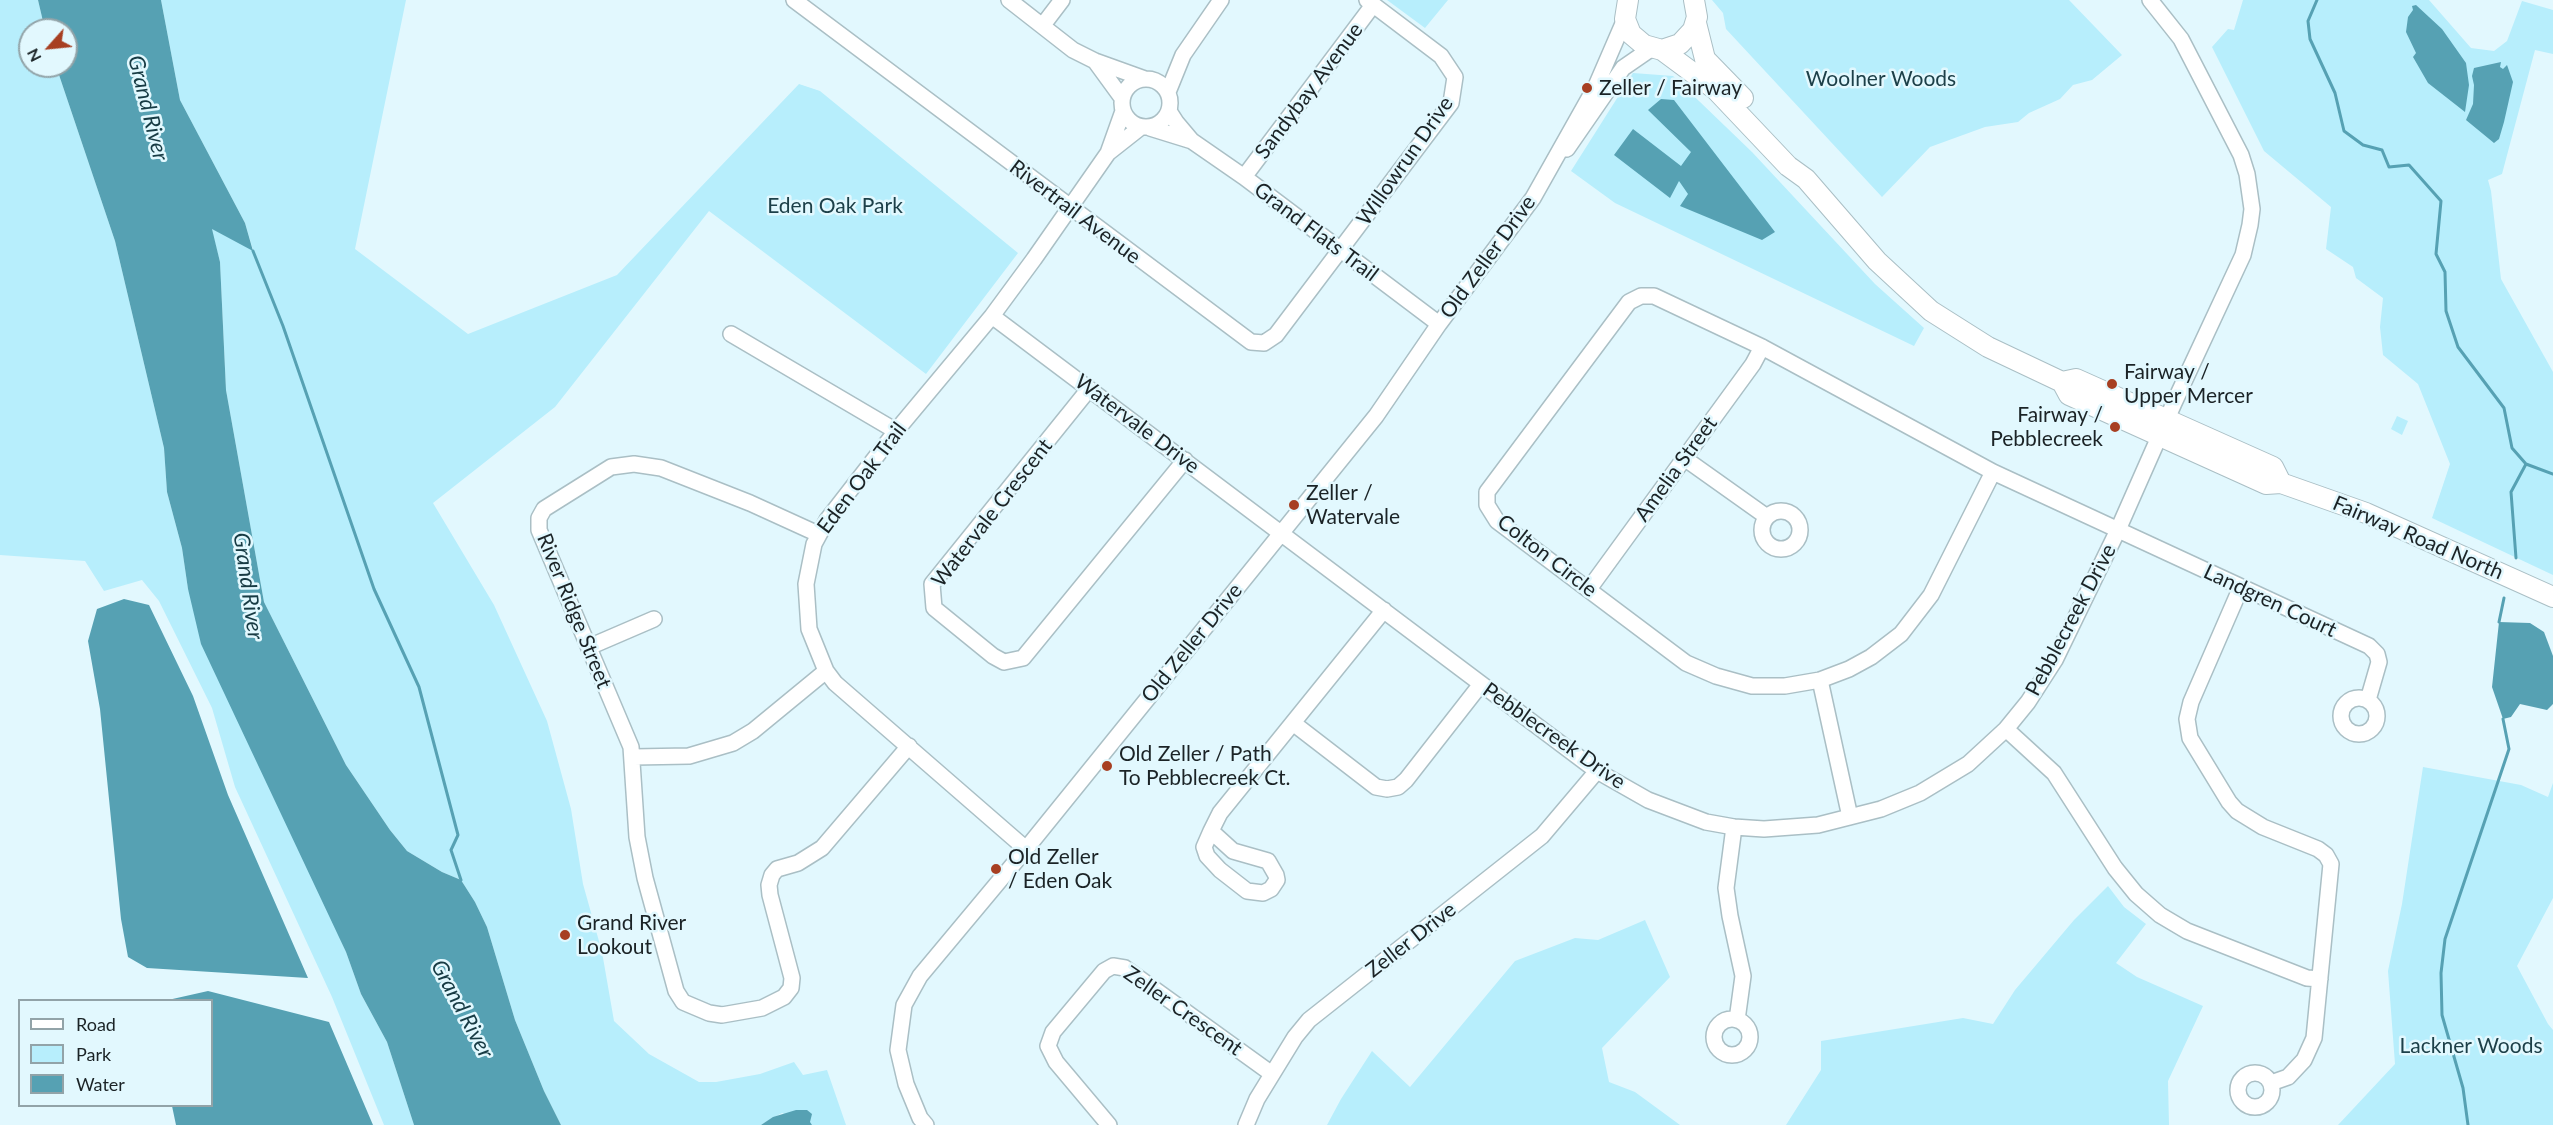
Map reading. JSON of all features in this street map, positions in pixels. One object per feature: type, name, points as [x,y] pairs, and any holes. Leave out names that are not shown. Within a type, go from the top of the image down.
[{"type":"main road","name":"Fairway Road North","points":[[1626,6],[1631,34],[1639,42],[1657,49],[1707,82],[1788,166],[1806,179],[1877,261],[1931,311],[1988,347],[2062,382],[2076,379],[2164,427],[2273,468],[2281,483],[2420,536],[2553,597]]},
{"type":"main road","name":"Fairway Road North","points":[[1697,8],[1705,59],[1798,158],[1806,179]]},
{"type":"main road","points":[[1657,49],[1680,44],[1688,37],[1697,8]]},
{"type":"street","name":"Rivertrail Avenue","points":[[794,0],[1070,209],[1251,342],[1264,343],[1276,335],[1341,250]]},
{"type":"street","points":[[1009,0],[1073,50],[1095,61],[1149,79],[1164,87],[1168,92]]},
{"type":"street","points":[[1043,25],[1062,0]]},
{"type":"street","points":[[1095,61],[1133,124],[1145,127],[1162,122],[1170,111],[1168,92],[1183,55],[1221,0]]},
{"type":"street","name":"Pebblecreek Drive","points":[[1282,532],[1597,771],[1648,800],[1677,812],[1734,827],[1791,828],[1818,825],[1881,809],[1920,793],[1968,764],[2006,729],[2028,702],[2055,660],[2117,532],[2243,255],[2250,225],[2251,202],[2247,174],[2241,155],[2181,39],[2150,0]]},
{"type":"street","name":"Sandybay Avenue","points":[[1244,177],[1370,3]]},
{"type":"street","name":"Willowrun Drive","points":[[1341,250],[1451,103],[1455,91],[1455,77],[1441,56],[1370,3]]},
{"type":"street","name":"Old Zeller Drive","points":[[926,1125],[920,1118],[906,1084],[898,1050],[904,1005],[920,976],[1026,849],[1376,416],[1439,324],[1533,198],[1600,76],[1626,6]]},
{"type":"street","name":"Old Zeller Drive","points":[[1548,172],[1580,133],[1623,68],[1657,49]]},
{"type":"street","points":[[1123,104],[1130,85],[1149,79],[1183,55]]},
{"type":"street","name":"Eden Oak Trail","points":[[1026,849],[835,683],[826,670],[809,628],[806,584],[818,534],[896,431],[992,316],[1070,209],[1108,153],[1123,104]]},
{"type":"street","name":"Grand Flats Trail","points":[[1170,111],[1192,141],[1244,177],[1439,324]]},
{"type":"street","name":"Eden Oak Trail","points":[[1108,153],[1145,127]]},
{"type":"street","name":"Grand Flats Trail","points":[[1145,127],[1192,141]]},
{"type":"street","name":"Colton Circle","points":[[1993,472],[1931,595],[1901,634],[1871,657],[1849,669],[1820,680],[1785,686],[1752,686],[1716,676],[1686,663],[1497,521],[1487,505],[1487,492],[1629,302],[1641,296],[1654,296],[1762,347],[1993,472],[2117,532]]},
{"type":"street","name":"Watervale Drive","points":[[992,316],[1282,532]]},
{"type":"street","points":[[731,334],[896,431]]},
{"type":"street","name":"Amelia Street","points":[[1589,590],[1753,364],[1762,347]]},
{"type":"street","name":"Watervale Crescent","points":[[1089,389],[932,584],[934,608],[993,656],[1004,662],[1023,658],[1185,460]]},
{"type":"street","points":[[1684,458],[1767,517]]},
{"type":"street","name":"River Ridge Street","points":[[818,534],[750,503],[661,468],[634,464],[611,467],[544,509],[539,518],[539,530],[632,747],[636,837],[676,991],[683,1002],[693,1008],[722,1015],[762,1008],[784,997],[791,988],[791,966],[770,894],[769,885],[772,874],[777,869],[798,862],[822,848],[909,746]]},
{"type":"street","name":"Landgren Court","points":[[2117,532],[2369,646],[2377,654],[2379,662],[2368,700]]},
{"type":"street","points":[[2241,587],[2191,702],[2188,728],[2192,746],[2237,811],[2263,827],[2318,849],[2326,855],[2331,864],[2315,1030],[2304,1060],[2288,1077],[2271,1083]]},
{"type":"street","points":[[1211,831],[1233,851],[1268,861],[1276,875],[1274,885],[1263,893],[1255,893],[1241,887],[1207,856],[1204,847],[1211,831],[1220,813],[1384,610]]},
{"type":"street","points":[[589,647],[654,619]]},
{"type":"street","points":[[634,757],[689,756],[733,743],[753,731],[826,670]]},
{"type":"street","points":[[1820,680],[1850,817]]},
{"type":"street","points":[[1293,723],[1376,787],[1387,789],[1398,787],[1406,780],[1481,684]]},
{"type":"street","points":[[2006,729],[2054,773],[2115,868],[2136,894],[2160,915],[2187,931],[2307,978],[2320,979]]},
{"type":"street","name":"Zeller Drive","points":[[1246,1125],[1257,1099],[1272,1074],[1295,1037],[1309,1020],[1542,836],[1597,771]]},
{"type":"street","points":[[1734,827],[1726,888],[1728,909],[1743,976],[1737,1020]]},
{"type":"street","name":"Zeller Crescent","points":[[1110,1125],[1056,1062],[1048,1046],[1053,1032],[1104,971],[1113,966],[1125,968],[1272,1074]]},
{"type":"green space","points":[[0,0],[38,0],[42,18],[18,18],[18,78],[60,78],[115,241],[164,448],[167,492],[182,548],[188,589],[346,952],[361,994],[387,1042],[414,1125],[384,1125],[332,997],[235,787],[212,708],[159,601],[142,580],[104,591],[85,561],[0,555]]},
{"type":"green space","name":"Eden Oak Park","points":[[161,0],[406,0],[355,249],[468,334],[617,275],[799,84],[820,91],[1018,253],[926,374],[709,211],[555,407],[433,503],[494,605],[547,721],[571,809],[583,884],[602,952],[614,1021],[649,1054],[699,1082],[716,1082],[760,1074],[794,1062],[803,1075],[827,1070],[846,1125],[812,1125],[782,1113],[761,1125],[561,1125],[544,1091],[515,1020],[487,927],[475,902],[461,880],[442,872],[407,851],[390,830],[346,765],[264,602],[226,390],[220,262],[211,228],[253,250],[245,223],[180,100]]},
{"type":"green space","points":[[1387,0],[1448,0],[1425,28]]},
{"type":"green space","name":"Woolner Woods","points":[[1712,0],[2069,0],[2122,55],[2092,80],[2073,85],[2060,99],[2029,113],[2018,122],[1985,127],[1930,147],[1882,197],[1726,29],[1723,13]]},
{"type":"green space","points":[[2243,0],[2429,0],[2471,48],[2494,51],[2507,41],[2522,1],[2553,10],[2553,54],[2535,50],[2502,174],[2488,180],[2501,279],[2553,372],[2553,575],[2432,518],[2450,464],[2418,384],[2383,355],[2380,327],[2383,298],[2356,278],[2353,267],[2326,249],[2331,207],[2264,151],[2212,47],[2228,29],[2234,30]]},
{"type":"green space","points":[[1633,73],[1673,76],[1752,152],[1875,284],[1924,328],[1914,346],[1615,203],[1571,171]]},
{"type":"green space","points":[[2397,416],[2408,421],[2402,435],[2391,429]]},
{"type":"green space","name":"Lackner Woods","points":[[2423,767],[2521,785],[2548,797],[2553,783],[2553,898],[2517,966],[2553,1030],[2553,1125],[2338,1125],[2395,1064],[2388,971],[2402,904]]},
{"type":"green space","points":[[2108,886],[2124,907],[2146,924],[2116,963],[2137,977],[2203,1006],[2168,1081],[2169,1125],[1786,1125],[1821,1070],[1821,1041],[1963,1018],[1993,1024],[2015,990],[2074,920]]},
{"type":"green space","points":[[1645,920],[1670,977],[1602,1048],[1609,1082],[1635,1092],[1680,1125],[1327,1125],[1372,1051],[1410,1087],[1515,961],[1575,938],[1598,940]]},
{"type":"water","name":"Grand River","points":[[38,0],[161,0],[180,100],[245,223],[253,251],[212,229],[220,262],[226,390],[264,602],[346,765],[390,830],[407,851],[442,872],[461,880],[475,902],[487,927],[515,1020],[544,1091],[561,1125],[414,1125],[387,1042],[361,994],[346,952],[201,644],[188,589],[182,548],[167,492],[164,448],[115,241],[60,78],[78,78],[78,18],[42,18]]},
{"type":"water","points":[[2416,5],[2442,29],[2466,63],[2469,85],[2465,112],[2428,83],[2413,57],[2416,53],[2406,32],[2408,17],[2413,10],[2412,6]]},
{"type":"water","points":[[2501,62],[2500,67],[2503,69],[2507,65],[2513,82],[2499,139],[2494,143],[2466,120],[2473,104],[2474,68]]},
{"type":"water","points":[[1661,99],[1674,100],[1775,232],[1762,240],[1680,206],[1688,194],[1679,181],[1670,198],[1614,155],[1633,129],[1681,166],[1691,152],[1648,110]]},
{"type":"water","points":[[124,599],[149,605],[193,696],[228,795],[308,978],[147,968],[128,957],[121,919],[100,709],[88,641],[97,609]]},
{"type":"water","points":[[2499,622],[2530,623],[2544,632],[2553,656],[2553,704],[2547,710],[2520,704],[2511,717],[2503,719],[2492,687]]},
{"type":"water","points":[[208,991],[329,1022],[373,1125],[176,1125],[172,1107],[213,1107],[213,999],[172,999]]},
{"type":"water","points":[[796,1110],[807,1110],[812,1114],[810,1122],[812,1125],[761,1125],[773,1117]]},
{"type":"waterway","points":[[2317,0],[2308,21],[2310,39],[2335,93],[2344,131],[2363,145],[2382,150],[2389,167],[2409,165],[2441,201],[2436,254],[2445,272],[2446,311],[2458,347],[2504,408],[2512,448],[2526,464],[2553,474]]},
{"type":"waterway","points":[[253,251],[283,326],[374,589],[419,687],[458,835],[451,850],[461,880]]},
{"type":"waterway","points":[[2516,558],[2511,492],[2526,464]]},
{"type":"waterway","points":[[2499,622],[2504,598]]},
{"type":"waterway","points":[[2468,1125],[2463,1088],[2442,1015],[2441,973],[2445,939],[2509,749],[2503,719]]},
{"type":"place","name":"Zeller / Fairway","points":[[1587,88]]},
{"type":"place","name":"Fairway / Upper Mercer","points":[[2112,384]]},
{"type":"place","name":"Fairway / Pebblecreek","points":[[2115,427]]},
{"type":"place","name":"Zeller / Watervale","points":[[1294,505]]},
{"type":"place","name":"Old Zeller / Path To Pebblecreek Ct.","points":[[1107,766]]},
{"type":"place","name":"Old Zeller / Eden Oak","points":[[996,869]]},
{"type":"place","name":"Grand River Lookout","points":[[565,935]]}]
